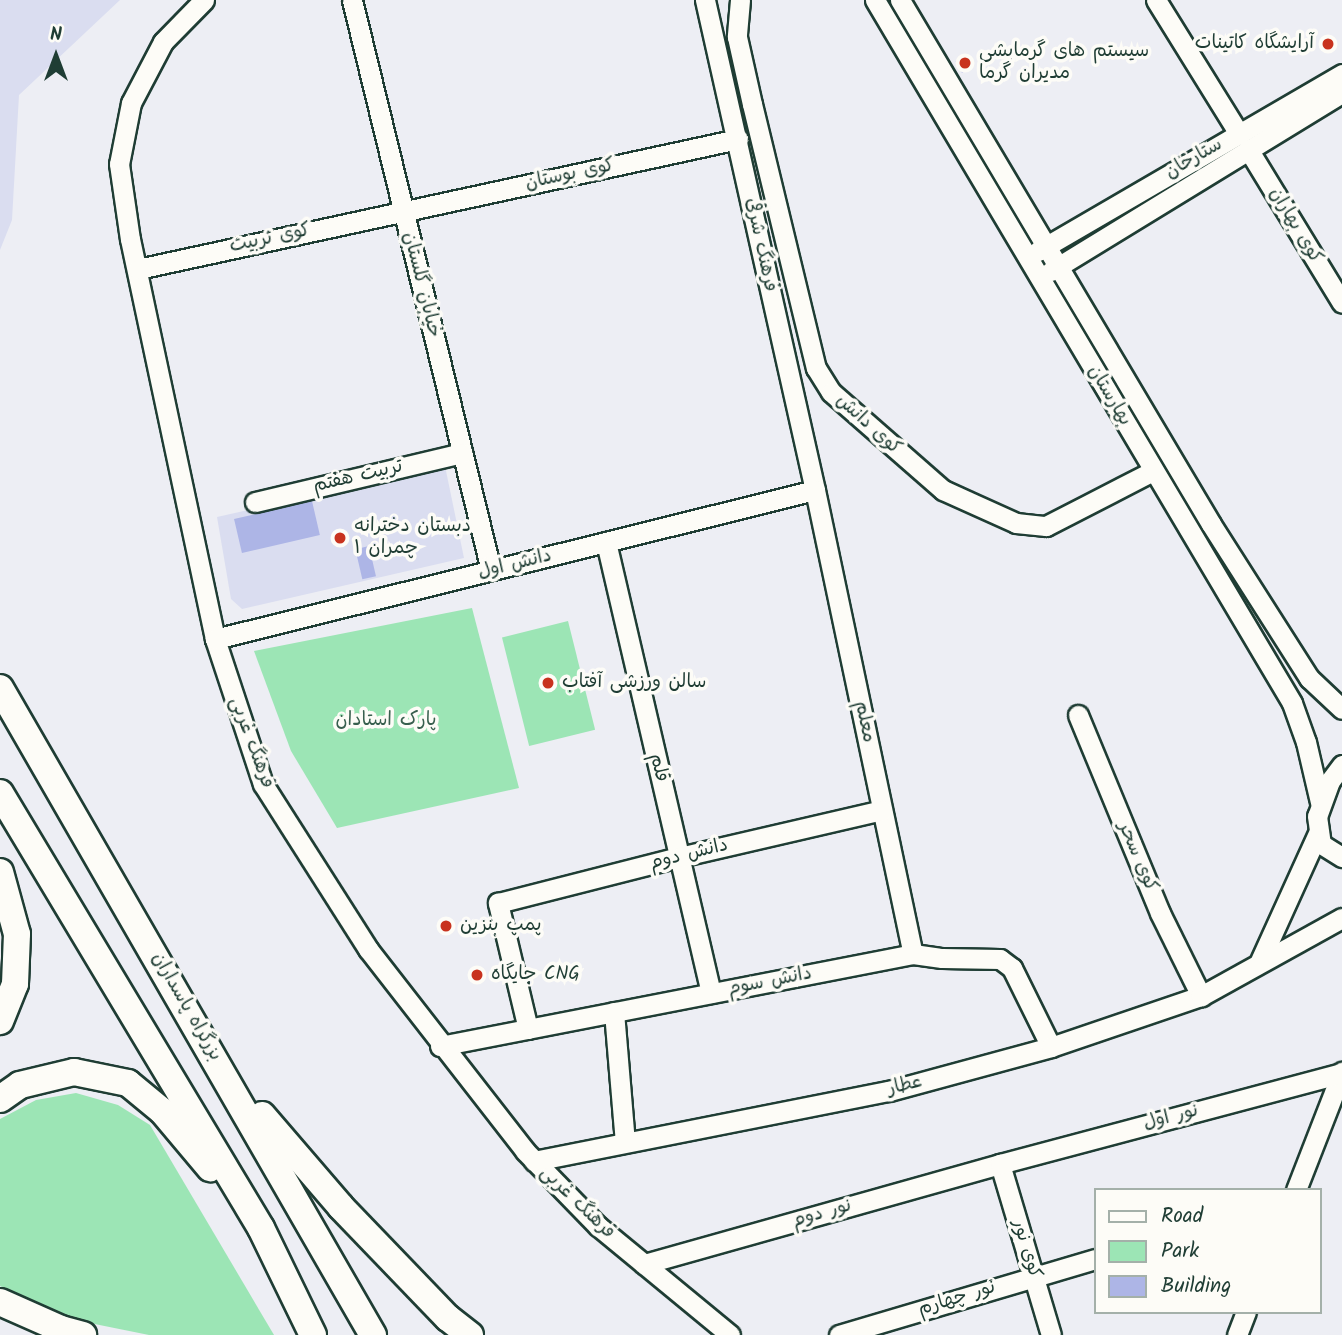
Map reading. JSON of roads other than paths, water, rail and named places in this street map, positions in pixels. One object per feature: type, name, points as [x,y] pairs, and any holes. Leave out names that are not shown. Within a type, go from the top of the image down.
[{"type":"highway","name":"بزرگراه پاسداران","points":[[0,688],[224,1071],[371,1331]]},
{"type":"highway","points":[[0,793],[261,1228],[313,1335]]},
{"type":"highway","points":[[0,872],[18,934],[15,984],[0,1021]]},
{"type":"highway","points":[[224,1071],[341,1207],[448,1318],[470,1335]]},
{"type":"highway","points":[[0,1099],[20,1085],[74,1072],[128,1083],[162,1111],[261,1228]]},
{"type":"highway","points":[[0,1302],[61,1329],[83,1335]]},
{"type":"street","name":"فرهنگ غربی","points":[[204,0],[163,42],[131,103],[119,164],[130,239],[215,639],[263,784],[368,949],[440,1046],[534,1161],[598,1227],[730,1335]]},
{"type":"street","name":"خیابان گلستان","points":[[352,0],[491,570]]},
{"type":"street","name":"فرهنگ شرقی","points":[[705,0],[815,491]]},
{"type":"street","name":"کوی دانش","points":[[740,0],[737,37],[752,104],[816,368],[831,392],[943,490],[1016,523],[1046,526],[1153,471]]},
{"type":"street","name":"بهارستان","points":[[875,0],[1292,703],[1306,742],[1320,802]]},
{"type":"street","name":"بهارستان","points":[[900,0],[1211,524],[1309,678],[1342,709]]},
{"type":"street","name":"کوی بهاران","points":[[1156,0],[1342,303]]},
{"type":"street","name":"ستارخان","points":[[1038,278],[1060,266],[1342,74]]},
{"type":"street","name":"ستارخان","points":[[1027,260],[1046,244],[1342,93]]},
{"type":"street","name":"کوی بوستان","points":[[402,211],[738,139]]},
{"type":"street","name":"کوی تربیت","points":[[138,270],[402,211]]},
{"type":"street","name":"تربیت هفتم","points":[[255,502],[462,453]]},
{"type":"street","name":"دانش اول","points":[[215,639],[815,491]]},
{"type":"street","name":"معلم","points":[[815,491],[912,954]]},
{"type":"street","name":"قلم","points":[[606,542],[711,993]]},
{"type":"street","name":"کوی سحر","points":[[1079,715],[1160,913],[1201,996]]},
{"type":"street","points":[[1342,765],[1320,802],[1318,833],[1321,844],[1342,858]]},
{"type":"street","name":"دانش دوم","points":[[528,1029],[498,904],[679,857],[882,810]]},
{"type":"street","points":[[1260,961],[1318,833]]},
{"type":"street","name":"عطار","points":[[534,1161],[889,1091],[1051,1047],[1201,996],[1342,918]]},
{"type":"street","name":"دانش سوم","points":[[440,1046],[912,954],[1000,959],[1012,968],[1051,1047]]},
{"type":"street","points":[[614,1012],[625,1142]]},
{"type":"street","points":[[1297,1188],[1342,1073]]},
{"type":"street","name":"نور اول","points":[[1000,1164],[1342,1073]]},
{"type":"street","name":"نور دوم","points":[[644,1264],[1000,1164]]},
{"type":"street","name":"کوی نور","points":[[1000,1164],[1051,1335]]},
{"type":"street","name":"نور چهارم","points":[[839,1335],[1094,1259]]},
{"type":"street","points":[[1237,1335],[1245,1314]]},
{"type":"place","name":"آرایشگاه کاتینات","points":[[1328,44]]},
{"type":"place","name":"سیستم های گرمایشی مدیران گرما","points":[[965,63]]},
{"type":"place","name":"دبستان دخترانه چمران ۱","points":[[340,538]]},
{"type":"place","name":"سالن ورزشی آفتاب","points":[[548,683]]},
{"type":"place","name":"پمپ بنزین","points":[[446,926]]},
{"type":"place","name":"جایگاه CNG","points":[[477,975]]},
{"type":"park label","name":"پارک استادان","points":[[386,721]]}]
